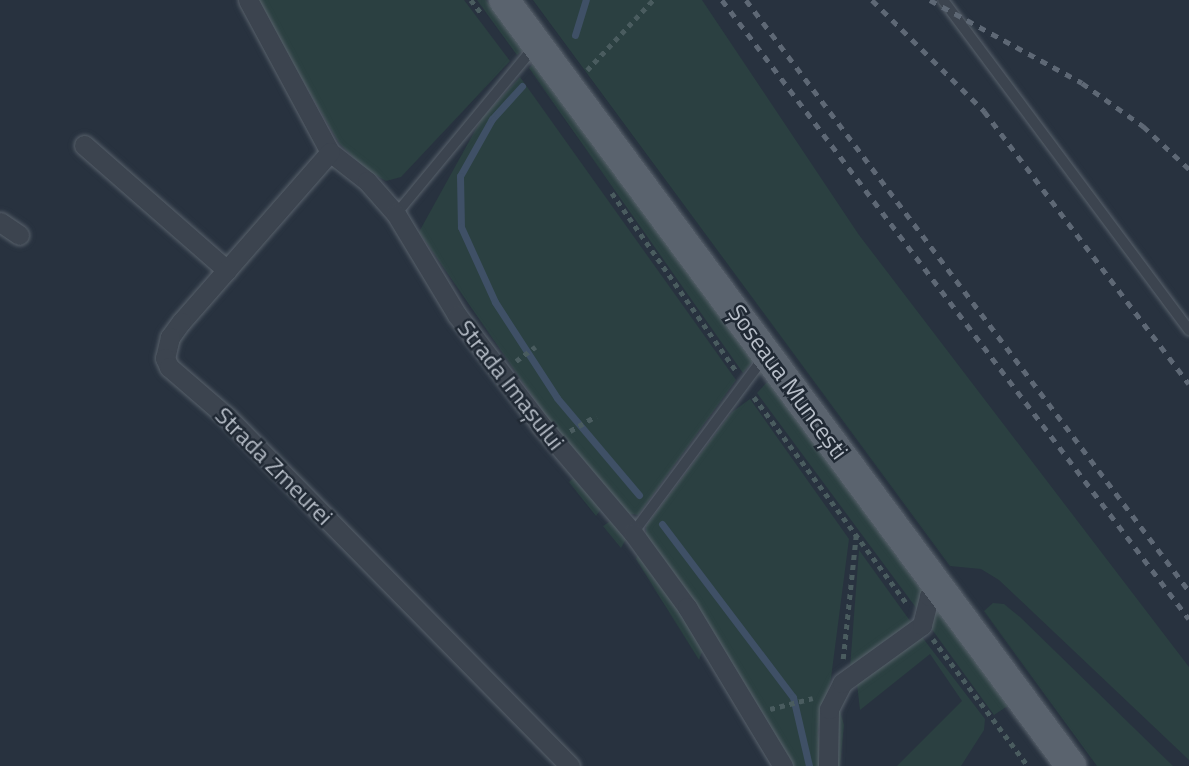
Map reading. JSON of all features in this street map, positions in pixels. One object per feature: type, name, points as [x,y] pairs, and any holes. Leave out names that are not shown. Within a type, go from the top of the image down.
[{"type":"main road","name":"Șoseaua Muncești","points":[[495,11],[536,44],[1071,766]]},
{"type":"street","name":"Strada Imașului","points":[[248,0],[330,152],[367,181],[396,214],[457,315],[541,425],[634,533],[687,607],[782,766]]},
{"type":"street","points":[[84,145],[227,270]]},
{"type":"street","name":"Strada Zmeurei","points":[[330,152],[170,337],[165,358],[169,367],[229,418],[570,766]]},
{"type":"street","points":[[0,222],[19,235]]},
{"type":"street","points":[[828,766],[829,709],[842,683],[922,625],[929,596],[938,586]]},
{"type":"lane","points":[[943,0],[1189,330]]},
{"type":"lane","points":[[396,214],[536,44]]},
{"type":"lane","points":[[634,533],[767,353]]},
{"type":"path","points":[[471,0],[495,11]]},
{"type":"path","points":[[582,76],[653,0]]},
{"type":"path","points":[[605,183],[744,382],[1028,766]]},
{"type":"path","points":[[516,362],[535,347]]},
{"type":"path","points":[[567,434],[596,416]]},
{"type":"path","points":[[842,683],[843,629],[856,534]]},
{"type":"path","points":[[780,707],[804,703]]},
{"type":"green space","points":[[256,0],[464,0],[510,61],[401,177],[386,181],[365,169],[339,143]]},
{"type":"green space","points":[[477,0],[486,0],[523,50],[517,55]]},
{"type":"green space","points":[[533,0],[702,0],[859,235],[1189,667],[1189,760],[999,580],[981,569],[950,566]]},
{"type":"green space","points":[[535,62],[753,361],[743,373],[529,68]]},
{"type":"green space","points":[[520,77],[736,380],[638,515],[625,513],[558,433],[419,232],[482,118]]},
{"type":"green space","points":[[769,380],[923,592],[917,609],[757,393]]},
{"type":"green space","points":[[750,399],[849,539],[831,678],[818,730],[822,766],[792,766],[763,714],[646,536],[646,526],[732,412]]},
{"type":"green space","points":[[577,475],[601,509],[596,516],[569,482]]},
{"type":"green space","points":[[612,520],[627,537],[621,548],[603,526]]},
{"type":"green space","points":[[859,550],[913,625],[850,668]]},
{"type":"green space","points":[[640,551],[703,649],[699,660],[636,559]]},
{"type":"green space","points":[[993,603],[1004,604],[1020,617],[1173,766],[1097,766],[984,611]]},
{"type":"green space","points":[[936,604],[1009,705],[994,715],[931,628]]},
{"type":"green space","points":[[922,637],[985,719],[984,730],[961,766],[897,766],[962,701],[930,654],[860,710],[857,684]]},
{"type":"green space","points":[[838,704],[844,725],[840,766],[836,766]]},
{"type":"waterway","points":[[575,35],[586,0]]},
{"type":"waterway","points":[[522,86],[492,119],[460,176],[461,227],[495,302],[557,398],[639,495]]},
{"type":"waterway","points":[[662,524],[793,697],[809,766]]},
{"type":"railway","points":[[722,0],[1189,619]]},
{"type":"railway","points":[[746,0],[1189,591]]},
{"type":"railway","points":[[872,0],[984,111],[1189,384]]},
{"type":"railway","points":[[930,0],[1082,83],[1143,126],[1189,169]]}]
